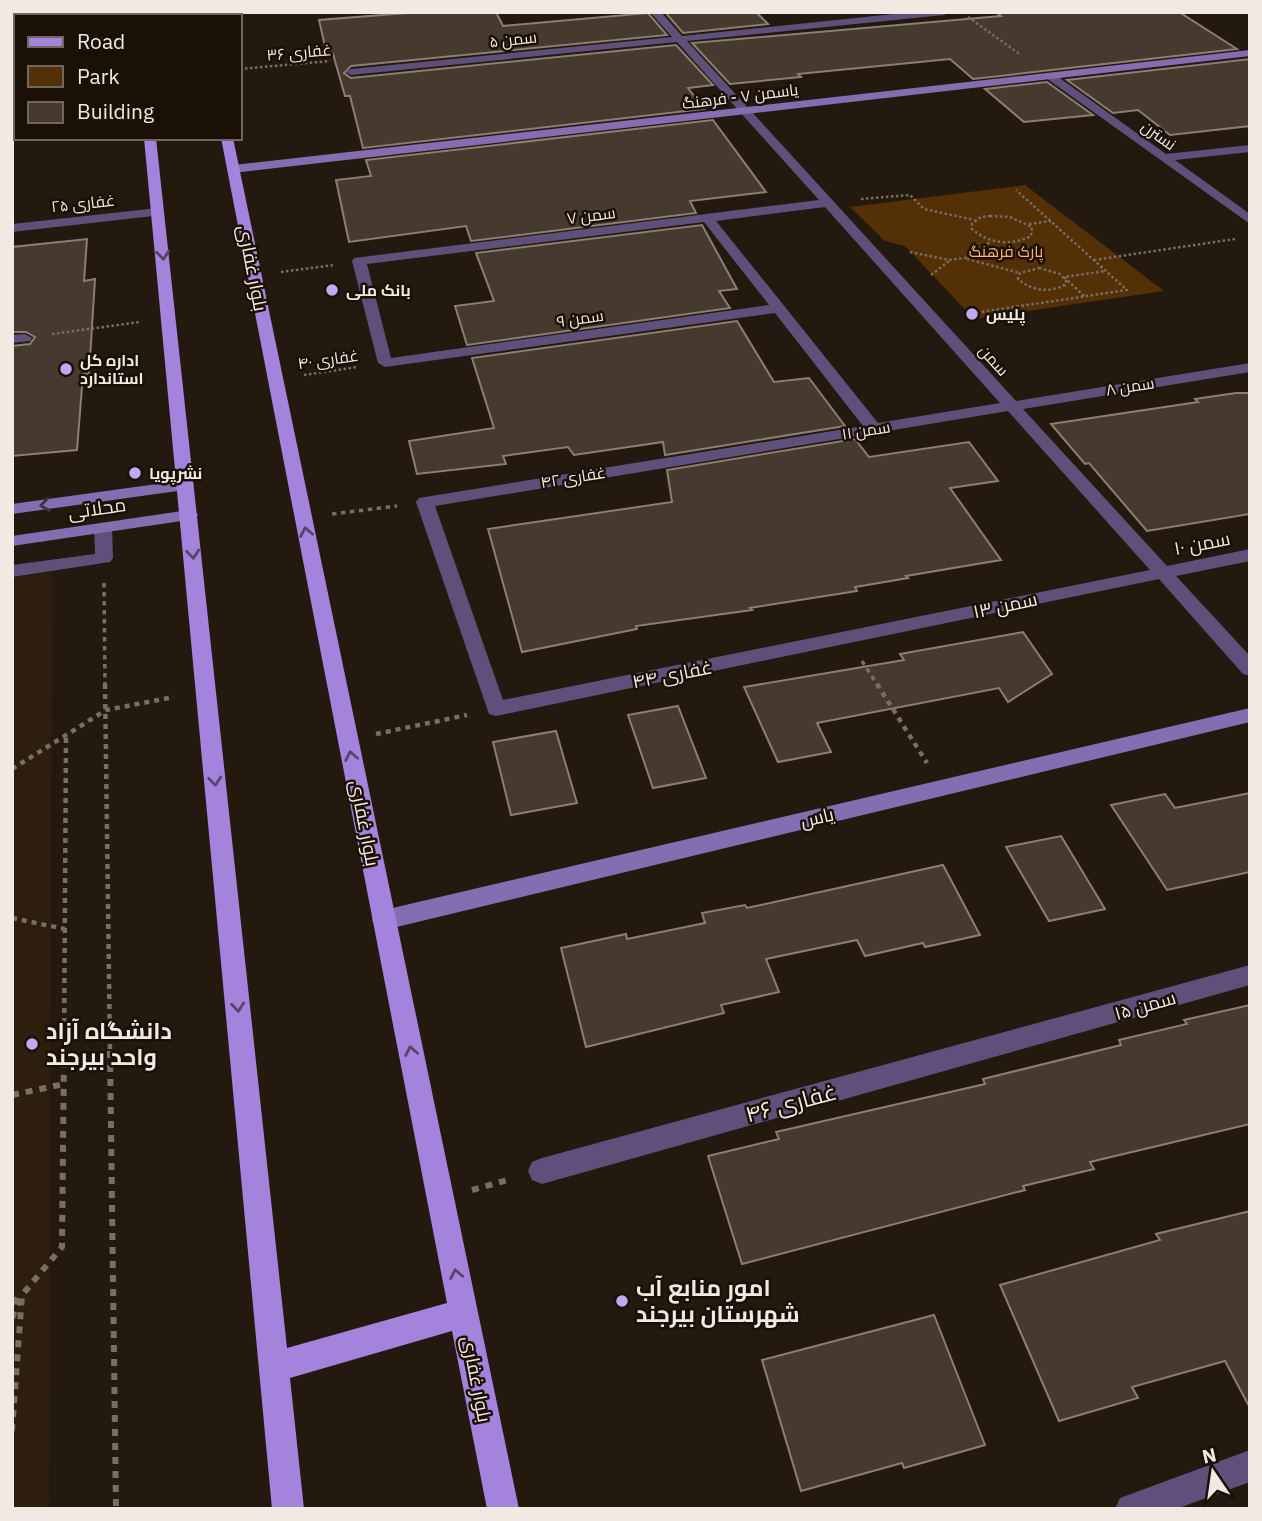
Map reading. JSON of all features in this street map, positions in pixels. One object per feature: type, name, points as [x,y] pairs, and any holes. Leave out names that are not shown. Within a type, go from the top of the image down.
[{"type":"main road","points":[[150,140],[288,1509]]},
{"type":"main road","name":"بلوار غفاری","points":[[227,140],[503,1509]]},
{"type":"main road","points":[[274,1367],[464,1313]]},
{"type":"street","name":"سمن","points":[[655,12],[1250,669]]},
{"type":"street","name":"سمن ۵","points":[[351,72],[944,12]]},
{"type":"street","name":"یاسمن ۷ - فرهنگ","points":[[233,169],[1250,53]]},
{"type":"street","name":"نسترن","points":[[1050,76],[1250,220]]},
{"type":"street","points":[[1164,158],[1250,148]]},
{"type":"street","name":"سمن ۷","points":[[359,261],[827,203]]},
{"type":"street","name":"غفاری ۲۵","points":[[12,228],[158,212]]},
{"type":"street","points":[[708,218],[874,429]]},
{"type":"street","points":[[359,261],[385,363]]},
{"type":"street","name":"سمن ۹","points":[[385,363],[779,308]]},
{"type":"street","name":"سمن ۸","points":[[1011,405],[1250,367]]},
{"type":"street","name":"سمن ۱۱","points":[[721,453],[1011,405]]},
{"type":"street","name":"غفاری ۴۲","points":[[425,502],[721,453]]},
{"type":"street","name":"محلاتی","points":[[12,509],[186,485]]},
{"type":"street","points":[[425,502],[496,709]]},
{"type":"street","name":"محلاتی","points":[[12,541],[189,515]]},
{"type":"street","points":[[12,571],[104,558],[103,528]]},
{"type":"street","name":"سمن ۱۰","points":[[1162,572],[1250,555]]},
{"type":"street","name":"سمن ۱۳","points":[[848,638],[1162,572]]},
{"type":"street","name":"غفاری ۴۴","points":[[496,709],[848,638]]},
{"type":"street","name":"یاس","points":[[384,920],[1250,715]]},
{"type":"street","name":"سمن ۱۵","points":[[1040,1035],[1250,975]]},
{"type":"street","name":"غفاری ۴۶","points":[[542,1171],[1040,1035]]},
{"type":"street","points":[[1131,1509],[1250,1466]]},
{"type":"path","points":[[961,12],[1050,76]]},
{"type":"path","name":"غفاری ۳۶","points":[[242,69],[347,60],[351,72]]},
{"type":"path","points":[[957,315],[1127,290],[1016,190]]},
{"type":"path","points":[[827,203],[910,195],[925,209],[975,220],[1000,216],[1028,224],[1051,222]]},
{"type":"path","points":[[975,220],[972,229],[990,240],[1010,243],[1026,239],[1033,232],[1028,224]]},
{"type":"path","points":[[1094,260],[1237,239]]},
{"type":"path","points":[[876,257],[910,252],[949,260],[980,256],[990,240]]},
{"type":"path","points":[[963,258],[1020,272],[1039,268],[1054,271],[1084,296]]},
{"type":"path","points":[[254,275],[359,261]]},
{"type":"path","points":[[1064,277],[1106,271]]},
{"type":"path","points":[[1020,272],[1018,279],[1021,283],[1041,290],[1062,288],[1066,281],[1064,277]]},
{"type":"path","points":[[19,338],[169,318]]},
{"type":"path","name":"غفاری ۴۰","points":[[275,379],[385,363]]},
{"type":"path","points":[[303,518],[425,502]]},
{"type":"path","points":[[104,558],[116,1509]]},
{"type":"path","points":[[848,638],[942,788]]},
{"type":"path","points":[[12,769],[106,710],[206,692]]},
{"type":"path","points":[[348,740],[496,709]]},
{"type":"path","points":[[12,1303],[22,1295],[62,1247],[66,735]]},
{"type":"path","points":[[12,918],[65,929]]},
{"type":"path","points":[[12,1095],[64,1084]]},
{"type":"path","points":[[441,1199],[542,1171]]},
{"type":"path","points":[[12,1318],[22,1295]]},
{"type":"path","points":[[12,1431],[22,1295]]},
{"type":"shaded area","name":"دانشگاه آزاد واحد بیرجند","points":[[52,572],[49,1509],[12,1509],[12,578]]},
{"type":"green space","name":"پارک فرهنگ","points":[[1025,185],[1164,291],[974,319],[905,246],[885,241],[850,207]]},
{"type":"building","points":[[420,12],[496,12],[503,26],[648,13],[667,35],[351,66],[344,73],[351,78],[676,45],[713,85],[688,88],[704,109],[363,148],[350,96],[345,96],[333,54],[327,55],[319,20]]},
{"type":"building","points":[[665,12],[756,12],[768,24],[683,33]]},
{"type":"building","points":[[996,12],[1179,12],[1237,49],[973,79],[950,59],[798,74],[801,77],[730,84],[692,43],[1001,16]]},
{"type":"building","points":[[1250,59],[1250,126],[1170,135],[1138,110],[1113,113],[1067,80]]},
{"type":"building","points":[[1047,82],[1093,115],[1024,122],[985,89]]},
{"type":"building","points":[[713,120],[766,192],[690,201],[696,213],[471,241],[466,226],[349,242],[336,180],[371,176],[366,160]]},
{"type":"building","points":[[702,225],[737,289],[719,291],[730,308],[467,345],[455,306],[494,301],[476,253]]},
{"type":"building","points":[[87,239],[84,281],[95,279],[89,374],[83,374],[77,450],[12,456],[12,346],[30,344],[35,337],[26,332],[12,332],[12,247]]},
{"type":"building","points":[[737,321],[774,382],[809,378],[845,426],[665,455],[663,442],[574,455],[568,447],[503,456],[506,464],[417,474],[409,441],[494,428],[472,358]]},
{"type":"building","points":[[1250,393],[1250,514],[1147,531],[1089,463],[1085,464],[1051,424],[1198,402],[1195,399]]},
{"type":"building","points":[[855,439],[869,457],[969,442],[998,481],[950,488],[1001,560],[906,576],[908,578],[855,587],[857,591],[750,608],[752,610],[636,626],[637,629],[522,652],[488,529],[672,502],[667,470]]},
{"type":"building","points":[[1023,632],[1052,674],[1008,702],[999,688],[817,723],[831,752],[778,762],[744,687],[904,660],[900,654]]},
{"type":"building","points":[[678,706],[706,778],[653,788],[628,715]]},
{"type":"building","points":[[556,731],[577,803],[511,815],[493,742]]},
{"type":"building","points":[[1250,793],[1250,872],[1167,890],[1111,805],[1165,794],[1175,808]]},
{"type":"building","points":[[1061,836],[1105,909],[1049,921],[1006,847]]},
{"type":"building","points":[[943,865],[980,935],[925,947],[923,943],[865,956],[857,940],[766,959],[779,992],[721,1005],[724,1013],[586,1047],[561,948],[626,934],[627,939],[705,923],[702,913],[745,905],[747,908]]},
{"type":"building","points":[[1250,1005],[1250,1124],[1090,1162],[1094,1169],[1023,1186],[1025,1190],[742,1264],[708,1156],[779,1139],[776,1132],[985,1084],[983,1079],[1121,1045],[1119,1040],[1187,1024],[1184,1020]]},
{"type":"building","points":[[1250,1211],[1250,1408],[1225,1361],[1132,1387],[1138,1398],[1059,1421],[1000,1285],[1160,1240],[1156,1234]]},
{"type":"building","points":[[934,1315],[985,1445],[904,1468],[902,1463],[801,1491],[762,1360]]},
{"type":"place","name":"بانک ملی","points":[[332,290]]},
{"type":"place","name":"پلیس","points":[[972,314]]},
{"type":"place","name":"اداره کل استاندارد","points":[[66,369]]},
{"type":"place","name":"نشرپویا","points":[[135,473]]},
{"type":"place","name":"دانشگاه آزاد واحد بیرجند","points":[[32,1044]]},
{"type":"place","name":"امور منابع آب شهرستان بیرجند","points":[[622,1301]]}]
